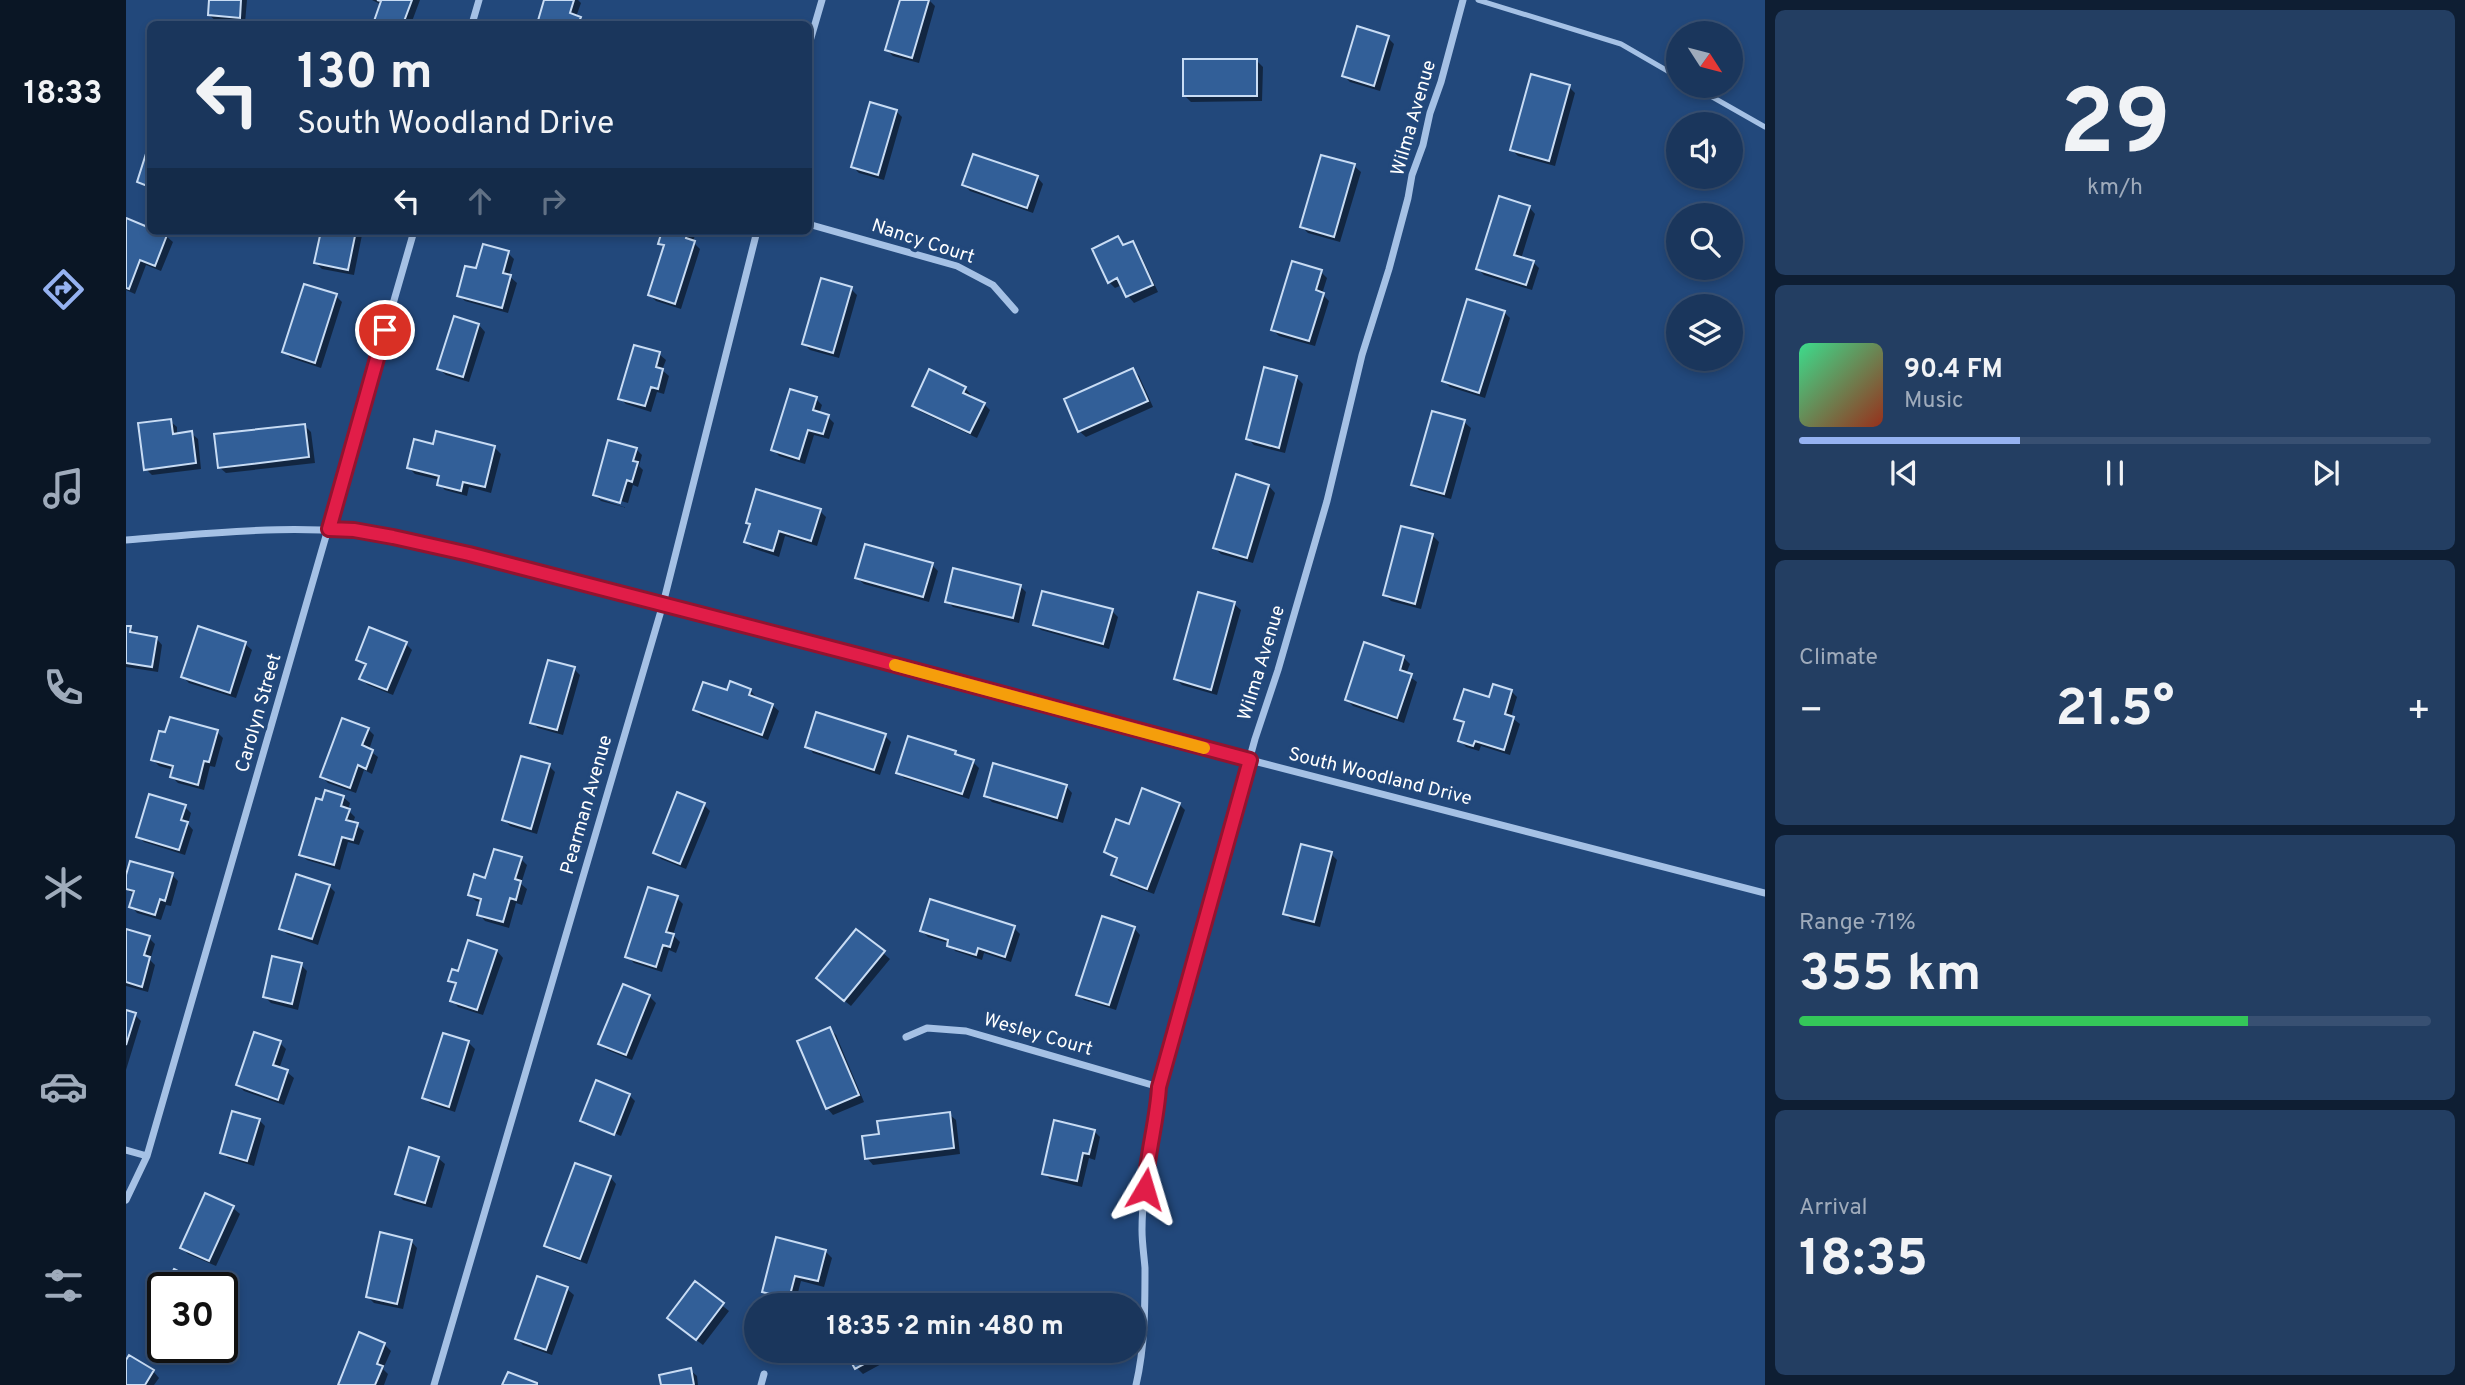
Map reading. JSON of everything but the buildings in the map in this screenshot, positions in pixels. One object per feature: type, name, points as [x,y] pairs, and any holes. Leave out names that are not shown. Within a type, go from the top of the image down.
[{"type":"street","points":[[473,21],[479,0]]},
{"type":"street","points":[[812,34],[822,0]]},
{"type":"street","name":"Wilma Avenue","points":[[1136,1385],[1143,1355],[1145,1324],[1142,1231],[1146,1167],[1158,1110],[1159,1087],[1250,760],[1327,501],[1363,355],[1463,0]]},
{"type":"street","name":"Nancy Court","points":[[812,225],[957,266],[993,285],[1015,310]]},
{"type":"street","name":"Carolyn Street","points":[[126,1200],[147,1156],[413,235]]},
{"type":"street","name":"Pearman Avenue","points":[[434,1385],[663,604],[756,235]]},
{"type":"street","name":"South Woodland Drive","points":[[126,540],[276,528],[354,530],[405,540],[663,604],[1765,893]]},
{"type":"street","name":"Wesley Court","points":[[906,1037],[927,1028],[966,1031],[1159,1087]]},
{"type":"street","points":[[126,1150],[147,1156]]},
{"type":"street","points":[[761,1385],[764,1374]]},
{"type":"lane","points":[[1478,0],[1621,44],[1666,70]]},
{"type":"lane","points":[[1714,98],[1765,127]]},
{"type":"slow traffic","points":[[895,665],[1204,748]]},
{"type":"route","points":[[385,330],[329,529],[354,530],[469,554],[1250,760],[1159,1087],[1158,1110],[1146,1167],[1145,1189]]}]
